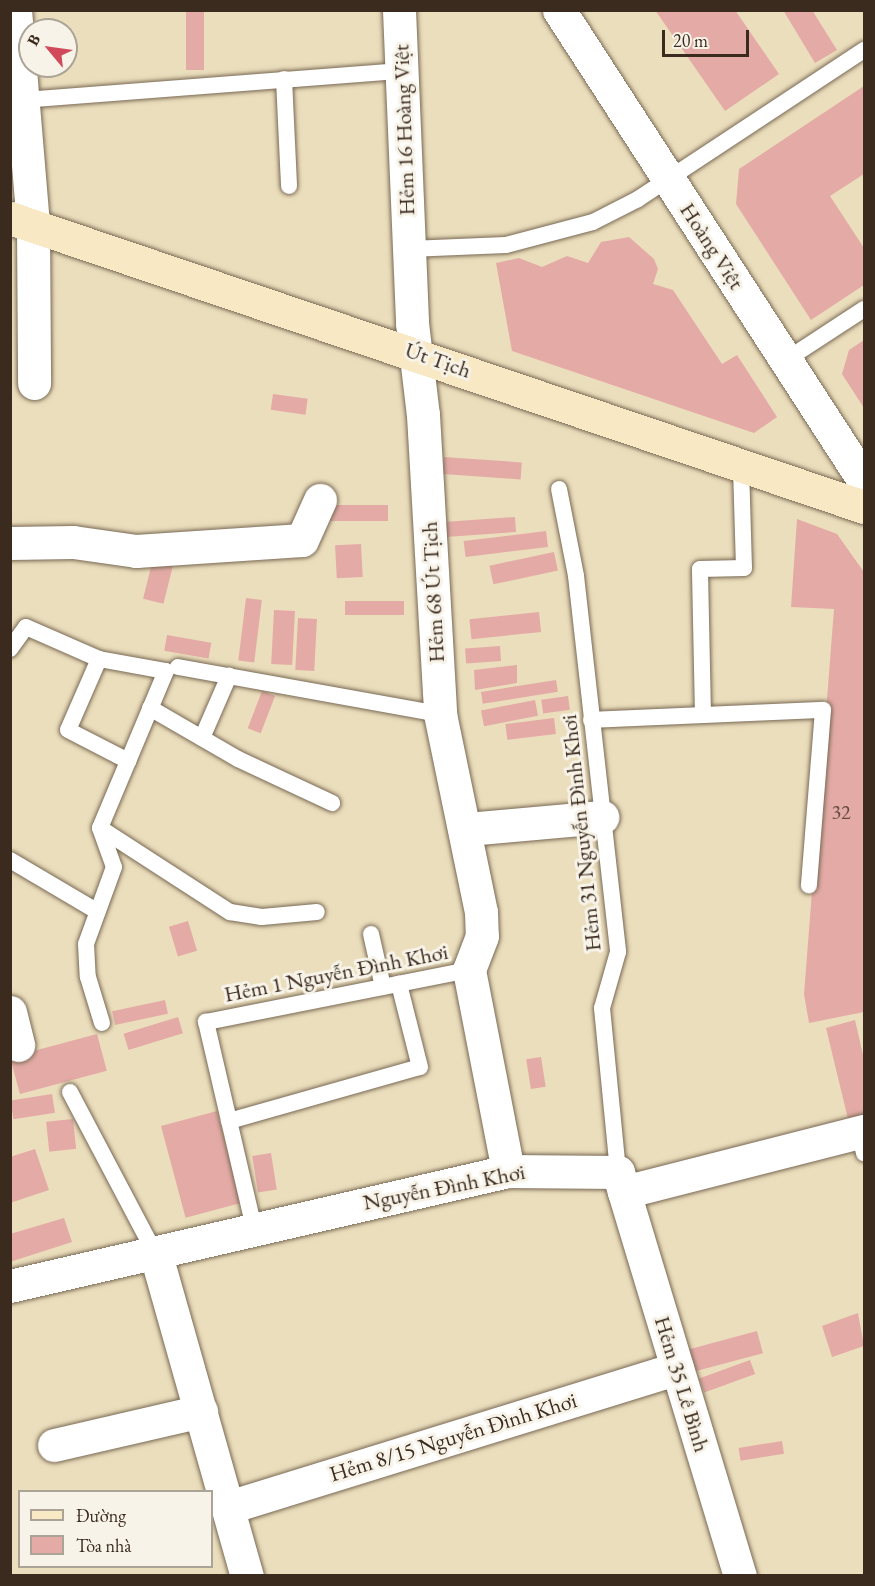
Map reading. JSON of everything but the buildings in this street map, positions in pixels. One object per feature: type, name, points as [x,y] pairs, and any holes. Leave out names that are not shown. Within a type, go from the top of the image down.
[{"type":"street","points":[[15,10],[22,100],[22,222],[34,383]]},
{"type":"street","name":"Hẻm 16 Hoàng Việt","points":[[399,10],[413,352]]},
{"type":"street","name":"Hoàng Việt","points":[[559,10],[864,481]]},
{"type":"street","name":"Út Tịch","points":[[22,222],[413,352],[864,507]]},
{"type":"street","name":"Hẻm 68 Út Tịch","points":[[413,352],[423,415],[440,714],[467,830],[482,936],[470,970]]},
{"type":"street","points":[[10,543],[73,542],[136,551],[302,540],[320,500]]},
{"type":"street","points":[[467,830],[602,817]]},
{"type":"street","points":[[470,970],[508,1171]]},
{"type":"street","points":[[10,1012],[18,1046]]},
{"type":"street","name":"Nguyễn Đình Khơi","points":[[10,1286],[156,1256],[254,1228],[508,1171],[621,1182],[863,1139]]},
{"type":"street","name":"Hẻm 35 Lê Bình","points":[[621,1182],[740,1575]]},
{"type":"street","points":[[156,1256],[248,1575]]},
{"type":"street","name":"Hẻm 8/15 Nguyễn Đình Khơi","points":[[229,1507],[677,1368]]},
{"type":"street","points":[[54,1445],[201,1411]]},
{"type":"lane","name":"Hẻm 16 Hoàng Việt","points":[[408,249],[539,239],[592,222],[669,179],[864,50]]},
{"type":"lane","points":[[22,100],[400,71]]},
{"type":"lane","points":[[284,79],[289,186]]},
{"type":"lane","points":[[786,360],[864,309]]},
{"type":"lane","points":[[703,715],[700,569],[744,568],[741,464]]},
{"type":"lane","name":"Hẻm 31 Nguyễn Đình Khơi","points":[[559,489],[576,576],[618,952],[602,1008],[621,1182]]},
{"type":"lane","points":[[10,649],[26,627],[99,659],[229,676],[440,714]]},
{"type":"lane","points":[[99,659],[68,730],[128,761]]},
{"type":"lane","points":[[102,1023],[88,977],[86,944],[95,910],[114,867],[100,828],[150,708],[172,669]]},
{"type":"lane","points":[[202,738],[229,676]]},
{"type":"lane","points":[[150,708],[202,738],[332,803]]},
{"type":"lane","points":[[591,720],[823,710],[809,885]]},
{"type":"lane","points":[[100,828],[230,912],[262,916],[317,912]]},
{"type":"lane","points":[[10,860],[95,910]]},
{"type":"lane","points":[[229,1121],[420,1066],[371,934]]},
{"type":"lane","name":"Hẻm 1 Nguyễn Đình Khơi","points":[[254,1228],[206,1022],[470,970]]},
{"type":"lane","points":[[70,1092],[156,1256]]}]
